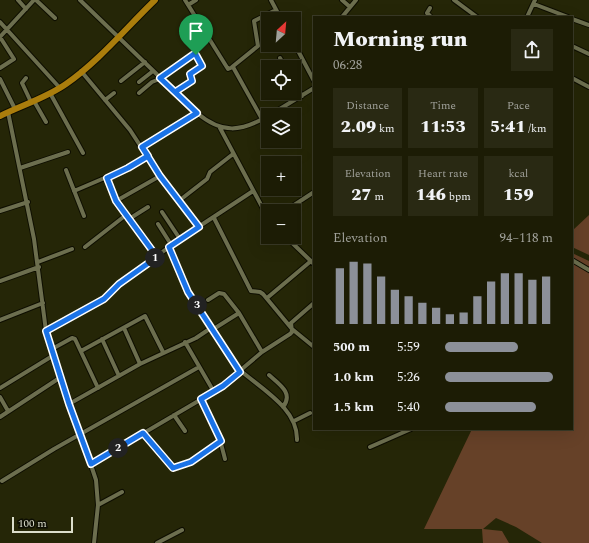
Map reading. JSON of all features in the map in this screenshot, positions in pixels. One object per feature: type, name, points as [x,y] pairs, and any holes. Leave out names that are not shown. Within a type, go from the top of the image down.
[{"type":"highway","points":[[0,116],[50,93],[81,72],[155,0]]},
{"type":"street","points":[[18,0],[26,9]]},
{"type":"street","points":[[0,68],[14,59],[0,37],[35,0],[55,18]]},
{"type":"street","points":[[80,0],[197,113],[220,128],[261,205]]},
{"type":"street","points":[[185,0],[228,69],[258,46],[254,21],[276,10],[271,0]]},
{"type":"street","points":[[188,5],[196,0]]},
{"type":"street","points":[[342,0],[350,7]]},
{"type":"street","points":[[343,16],[356,0]]},
{"type":"street","points":[[454,0],[476,16]]},
{"type":"street","points":[[527,16],[534,2],[566,16]]},
{"type":"street","points":[[430,8],[427,13],[430,16]]},
{"type":"street","points":[[573,19],[589,25]]},
{"type":"street","points":[[0,22],[8,29],[59,87]]},
{"type":"street","points":[[573,46],[589,54]]},
{"type":"street","points":[[299,52],[313,79]]},
{"type":"street","points":[[139,93],[194,54],[196,55],[202,66],[190,74],[192,81],[175,92]]},
{"type":"street","points":[[121,81],[145,62]]},
{"type":"street","points":[[232,67],[261,117]]},
{"type":"street","points":[[139,82],[153,71]]},
{"type":"street","points":[[81,72],[142,147],[160,176],[180,200],[199,227]]},
{"type":"street","points":[[26,78],[22,83],[46,122]]},
{"type":"street","points":[[0,79],[15,109]]},
{"type":"street","points":[[573,79],[589,87]]},
{"type":"street","points":[[282,108],[313,89]]},
{"type":"street","points":[[50,93],[83,152]]},
{"type":"street","points":[[105,100],[114,93]]},
{"type":"street","points":[[8,112],[28,202],[39,264],[46,331],[69,404],[96,480],[98,505],[94,543]]},
{"type":"street","points":[[142,147],[197,113]]},
{"type":"street","points":[[220,128],[243,128],[261,119]]},
{"type":"street","points":[[20,168],[68,152]]},
{"type":"street","points":[[180,200],[207,179],[210,172],[233,154]]},
{"type":"street","points":[[74,191],[107,178],[148,156]]},
{"type":"street","points":[[66,170],[84,216]]},
{"type":"street","points":[[116,201],[160,176]]},
{"type":"street","points":[[107,178],[116,201],[157,257]]},
{"type":"street","points":[[46,331],[104,299],[119,284],[170,246],[214,218],[253,190]]},
{"type":"street","points":[[296,204],[313,193]]},
{"type":"street","points":[[0,211],[28,202]]},
{"type":"street","points":[[129,220],[148,207]]},
{"type":"street","points":[[162,212],[180,239]]},
{"type":"street","points":[[85,247],[126,215]]},
{"type":"street","points":[[214,218],[251,291],[260,292],[267,298],[292,329],[313,346]]},
{"type":"street","points":[[158,224],[170,246],[186,288],[212,329],[240,371],[283,407],[294,421],[297,432],[297,440]]},
{"type":"street","points":[[267,298],[312,262],[293,244]]},
{"type":"street","points":[[0,281],[72,249]]},
{"type":"street","points":[[573,261],[589,270]]},
{"type":"street","points":[[208,300],[223,293],[239,313],[262,352]]},
{"type":"street","points":[[0,320],[42,303]]},
{"type":"street","points":[[91,464],[214,392],[262,352],[287,336],[292,329],[291,323],[313,304]]},
{"type":"street","points":[[310,306],[313,309]]},
{"type":"street","points":[[69,404],[140,364],[212,329],[239,313]]},
{"type":"street","points":[[81,351],[146,317],[163,352]]},
{"type":"street","points":[[124,328],[140,364]]},
{"type":"street","points":[[52,349],[73,338],[76,338],[98,388]]},
{"type":"street","points":[[102,340],[119,376]]},
{"type":"street","points":[[185,342],[214,392]]},
{"type":"street","points":[[0,388],[54,356]]},
{"type":"street","points":[[2,481],[199,367]]},
{"type":"street","points":[[269,375],[287,394],[287,402],[283,407]]},
{"type":"street","points":[[0,417],[61,377]]},
{"type":"street","points":[[0,397],[8,412]]},
{"type":"street","points":[[201,399],[221,441],[225,459]]},
{"type":"street","points":[[294,421],[310,413]]},
{"type":"street","points":[[174,415],[185,431]]},
{"type":"street","points":[[370,447],[409,430]]},
{"type":"street","points":[[143,433],[173,468],[191,462],[221,441]]},
{"type":"street","points":[[98,505],[122,492]]},
{"type":"street","points":[[157,543],[182,530]]},
{"type":"shaded area","points":[[589,215],[589,255],[573,247],[573,230]]},
{"type":"shaded area","points":[[573,253],[589,261],[589,543],[542,543],[516,527],[496,518],[483,529],[502,531],[509,543],[483,543],[482,529],[424,529],[472,430],[573,430]]},
{"type":"route","points":[[196,55],[194,54],[160,78],[197,113],[169,130],[142,147],[160,176],[182,202],[199,227],[169,247],[188,292],[240,372],[223,386],[201,399],[212,419],[221,441],[191,462],[173,468],[143,433],[91,464],[69,404],[46,331],[104,299],[119,284],[157,257],[116,201],[107,178],[128,168],[148,156],[142,147],[197,113],[175,92],[192,81],[193,80],[190,74],[202,67],[196,55]]}]
